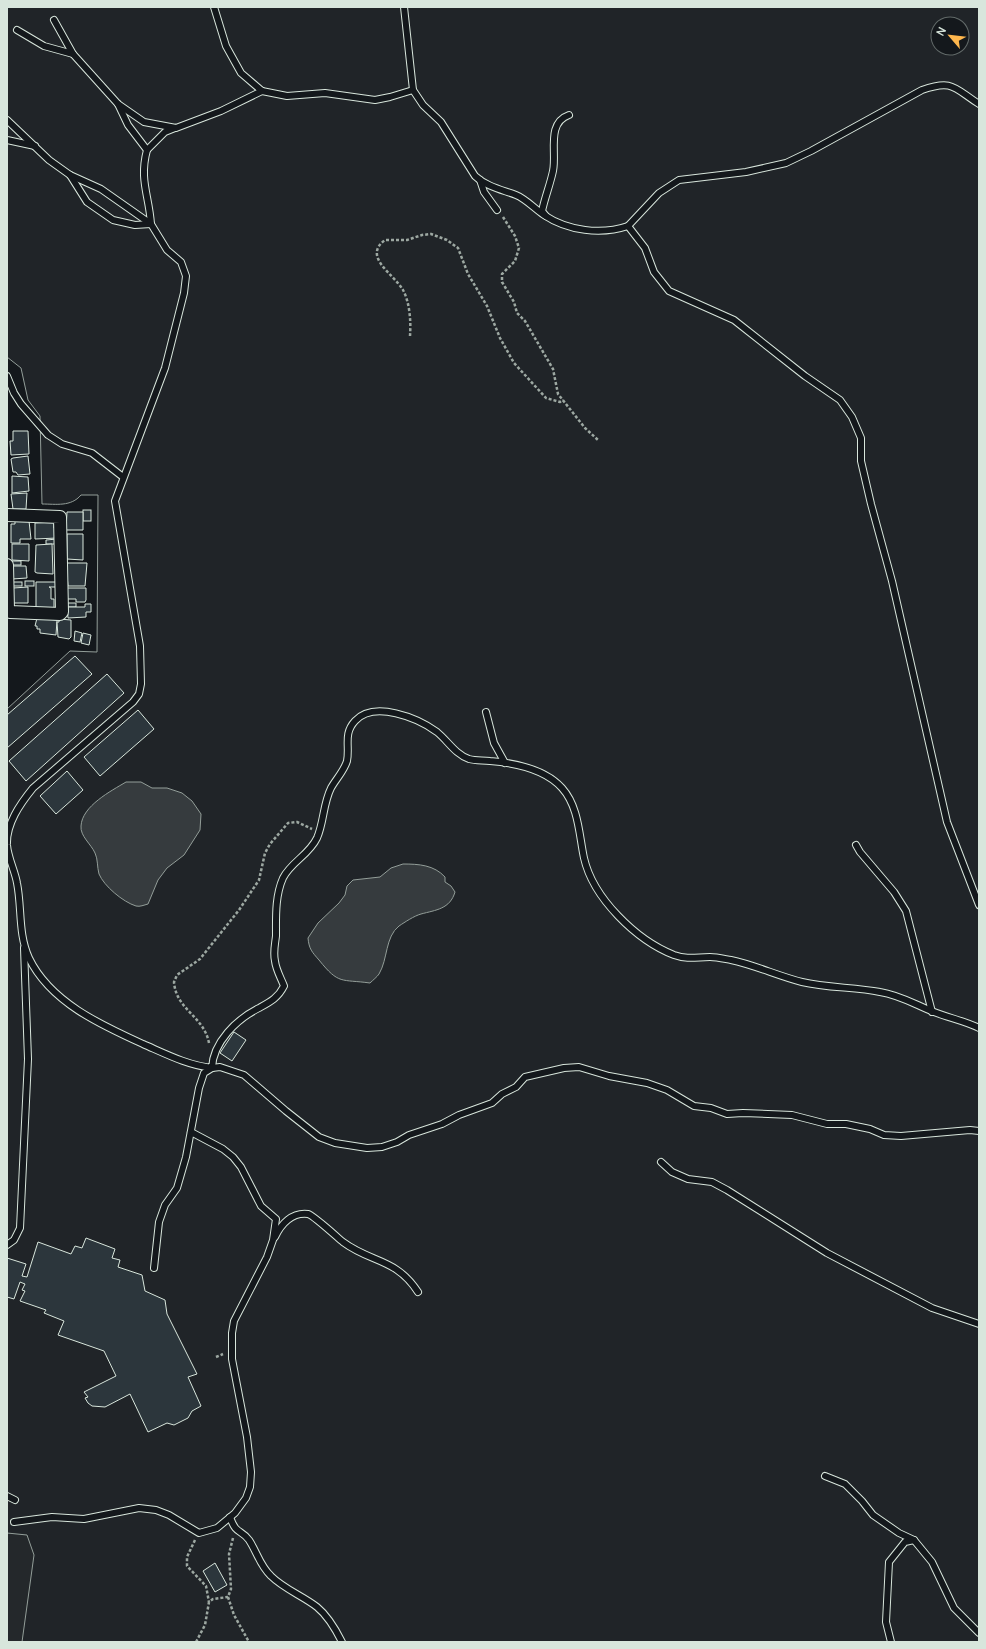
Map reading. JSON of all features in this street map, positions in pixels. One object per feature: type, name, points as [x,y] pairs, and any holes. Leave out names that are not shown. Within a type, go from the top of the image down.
[{"type":"street","points":[[7,515],[60,517],[62,612],[60,614],[10,612],[8,610],[7,565]]},
{"type":"lane","points":[[214,7],[226,46],[241,73],[262,91],[287,96],[324,93],[375,100],[413,90]]},
{"type":"lane","points":[[404,7],[413,90],[423,105],[441,122],[475,176],[506,193],[516,195],[559,224],[591,230],[613,231],[628,226],[659,193],[680,180],[746,172],[786,163],[811,151],[922,90],[938,84],[948,84],[956,87],[979,104]]},
{"type":"lane","points":[[54,20],[73,54],[118,104],[144,122],[176,128]]},
{"type":"lane","points":[[17,30],[44,46],[73,54]]},
{"type":"lane","points":[[150,224],[150,209],[143,179],[143,165],[147,150],[165,132],[221,110],[262,91]]},
{"type":"lane","points":[[118,104],[128,125],[147,150]]},
{"type":"lane","points":[[547,217],[542,211],[554,169],[553,155],[556,127],[561,117],[569,115]]},
{"type":"lane","points":[[7,120],[49,160],[70,175],[101,189],[150,224],[167,250],[181,262],[186,276],[184,293],[165,368],[116,501],[140,646],[141,684],[139,694],[133,702],[33,788],[8,829],[7,845],[18,884],[23,943],[28,1059],[20,1228],[14,1240],[7,1245]]},
{"type":"lane","points":[[7,140],[35,146]]},
{"type":"lane","points":[[70,175],[87,202],[113,220],[135,225],[150,224]]},
{"type":"lane","points":[[480,180],[484,192],[497,210]]},
{"type":"lane","points":[[628,226],[645,248],[654,272],[669,291],[734,320],[805,376],[840,400],[852,417],[860,438],[861,461],[892,581],[947,822],[979,905]]},
{"type":"lane","points":[[7,376],[14,394],[48,435],[62,444],[92,453],[124,477]]},
{"type":"lane","points":[[212,1068],[212,1057],[224,1037],[237,1022],[259,1008],[270,1004],[281,993],[284,986],[275,964],[273,950],[276,939],[277,902],[283,878],[296,862],[308,851],[319,832],[331,788],[347,759],[347,736],[349,730],[354,722],[367,712],[382,710],[408,718],[431,728],[466,758],[505,763],[533,770],[544,774],[562,787],[575,812],[588,872],[598,890],[612,908],[646,941],[674,955],[692,960],[711,957],[732,960],[803,982],[880,992],[902,997],[932,1012],[976,1024],[979,1028]]},
{"type":"lane","points":[[486,712],[492,737],[505,763]]},
{"type":"lane","points":[[856,845],[860,852],[894,892],[906,911],[932,1012]]},
{"type":"lane","points":[[23,943],[30,959],[50,988],[84,1014],[114,1032],[192,1066],[212,1068],[220,1067],[244,1075],[319,1137],[336,1143],[367,1148],[382,1147],[397,1142],[410,1134],[442,1124],[459,1115],[492,1103],[502,1094],[516,1087],[525,1077],[564,1068],[579,1067],[609,1076],[647,1083],[667,1090],[694,1106],[711,1108],[727,1114],[743,1113],[792,1115],[827,1124],[852,1125],[870,1129],[884,1135],[901,1136],[970,1130],[979,1131]]},
{"type":"lane","points":[[154,1268],[159,1222],[165,1205],[177,1188],[191,1132],[199,1088],[204,1073],[212,1068]]},
{"type":"lane","points":[[191,1132],[223,1149],[241,1167],[262,1206],[276,1219],[273,1240]]},
{"type":"lane","points":[[661,1162],[672,1172],[688,1179],[712,1182],[727,1190],[827,1253],[932,1308],[979,1324]]},
{"type":"lane","points":[[14,1522],[52,1517],[84,1519],[139,1508],[169,1515],[200,1533],[217,1528],[230,1517],[246,1498],[250,1487],[251,1472],[247,1437],[232,1359],[232,1333],[234,1321],[250,1292],[273,1240],[286,1220],[305,1214],[310,1214],[344,1243],[356,1250],[391,1264],[411,1281],[418,1292]]},
{"type":"lane","points":[[825,1476],[845,1484],[874,1515],[898,1533],[914,1540],[932,1562],[954,1608],[979,1633]]},
{"type":"lane","points":[[7,1496],[15,1500]]},
{"type":"lane","points":[[230,1517],[236,1530],[248,1538],[261,1566],[272,1578],[317,1608],[336,1631],[342,1642]]},
{"type":"lane","points":[[891,1642],[886,1622],[889,1562],[905,1542],[914,1540]]},
{"type":"path","points":[[497,210],[507,222],[519,248],[514,261],[502,274],[502,282],[514,302],[517,313],[525,321],[544,357],[550,364],[554,372],[556,389],[562,400],[574,412],[585,428],[598,440]]},
{"type":"path","points":[[410,336],[406,298],[395,279],[378,262],[376,253],[379,244],[385,240],[407,240],[426,234],[437,235],[458,248],[468,274],[487,306],[500,338],[516,367],[546,398],[560,402],[562,400]]},
{"type":"path","points":[[212,1057],[207,1032],[201,1023],[181,1003],[177,995],[174,982],[177,975],[200,959],[239,910],[259,880],[267,848],[288,823],[297,822],[319,832]]},
{"type":"path","points":[[236,1530],[229,1554],[231,1589],[228,1597],[234,1615],[249,1642]]},
{"type":"path","points":[[196,1642],[205,1625],[209,1602],[206,1586],[187,1566],[187,1557],[200,1533]]},
{"type":"path","points":[[209,1602],[213,1599],[228,1597]]},
{"type":"shaded area","points":[[7,7],[979,7],[979,1642],[7,1642],[7,709],[70,651],[97,652],[98,495],[81,495],[73,501],[63,504],[42,504],[40,416],[28,400],[21,368],[7,357]]},
{"type":"shaded area","points":[[126,782],[141,782],[152,788],[167,788],[182,793],[192,801],[201,814],[200,830],[184,855],[167,868],[158,880],[148,904],[139,906],[125,901],[114,893],[101,879],[95,853],[81,830],[86,812],[98,800]]},
{"type":"shaded area","points":[[403,864],[426,866],[441,873],[445,877],[445,882],[451,886],[455,892],[453,898],[442,908],[415,916],[394,931],[389,942],[382,968],[378,975],[370,983],[346,981],[331,974],[310,948],[308,938],[318,923],[339,903],[345,895],[347,886],[353,880],[380,877],[391,868]]},
{"type":"shaded area","points":[[7,1533],[27,1535],[34,1555],[22,1642],[7,1642]]},
{"type":"building","points":[[13,431],[28,431],[29,454],[11,455],[10,441],[13,441]]},
{"type":"building","points":[[28,456],[30,474],[18,475],[16,472],[13,472],[11,459]]},
{"type":"building","points":[[12,476],[28,477],[29,491],[12,493]]},
{"type":"building","points":[[27,493],[26,509],[13,509],[11,494]]},
{"type":"building","points":[[83,510],[91,510],[91,521],[83,521]]},
{"type":"building","points":[[67,512],[83,512],[83,530],[66,530]]},
{"type":"building","points":[[15,521],[29,521],[31,539],[20,539],[20,543],[11,543],[11,524],[15,524]]},
{"type":"building","points":[[54,522],[54,528],[57,528],[57,538],[35,539],[35,523]]},
{"type":"building","points":[[67,534],[83,534],[83,560],[67,559]]},
{"type":"building","points":[[57,539],[57,544],[46,544],[46,540]]},
{"type":"building","points":[[12,544],[29,544],[29,561],[12,560]]},
{"type":"building","points":[[52,544],[53,574],[35,572],[36,545]]},
{"type":"building","points":[[12,561],[21,561],[21,565],[12,565]]},
{"type":"building","points":[[66,563],[87,563],[85,586],[68,586]]},
{"type":"building","points":[[12,566],[26,566],[27,578],[12,579]]},
{"type":"building","points":[[25,581],[34,581],[34,586],[25,586]]},
{"type":"building","points":[[12,582],[22,582],[22,586],[12,586]]},
{"type":"building","points":[[36,582],[57,582],[57,587],[49,587],[51,588],[51,599],[54,599],[54,609],[36,609]]},
{"type":"building","points":[[28,587],[28,603],[13,603],[13,588]]},
{"type":"building","points":[[67,588],[86,588],[85,602],[76,602],[76,599],[67,599]]},
{"type":"building","points":[[66,603],[76,603],[76,607],[67,607]]},
{"type":"building","points":[[85,604],[91,604],[91,612],[86,612],[86,617],[68,618],[67,607],[85,607]]},
{"type":"building","points":[[37,618],[57,620],[56,635],[40,633],[40,629],[37,629],[37,626],[35,626]]},
{"type":"building","points":[[59,619],[71,620],[71,637],[69,639],[58,637],[57,622],[59,622]]},
{"type":"building","points":[[75,631],[82,633],[80,642],[74,641]]},
{"type":"building","points":[[83,633],[91,635],[89,645],[81,643]]},
{"type":"building","points":[[75,656],[92,674],[7,748],[7,715]]},
{"type":"building","points":[[107,674],[124,693],[26,781],[9,761]]},
{"type":"building","points":[[138,710],[154,729],[100,776],[84,757]]},
{"type":"building","points":[[67,771],[83,790],[56,814],[40,796]]},
{"type":"building","points":[[234,1032],[246,1040],[232,1061],[220,1053]]},
{"type":"building","points":[[86,1238],[115,1249],[112,1258],[120,1260],[118,1267],[142,1275],[145,1291],[165,1300],[167,1314],[197,1374],[188,1377],[201,1406],[192,1411],[188,1418],[174,1425],[167,1423],[148,1432],[130,1394],[105,1407],[92,1406],[85,1398],[88,1397],[84,1392],[116,1376],[104,1351],[58,1335],[64,1321],[44,1313],[46,1310],[20,1301],[25,1291],[22,1290],[25,1284],[20,1282],[14,1299],[7,1297],[7,1258],[26,1264],[22,1276],[27,1277],[38,1242],[71,1254],[75,1246],[82,1248]]},
{"type":"building","points":[[215,1563],[227,1585],[215,1592],[203,1571]]}]
